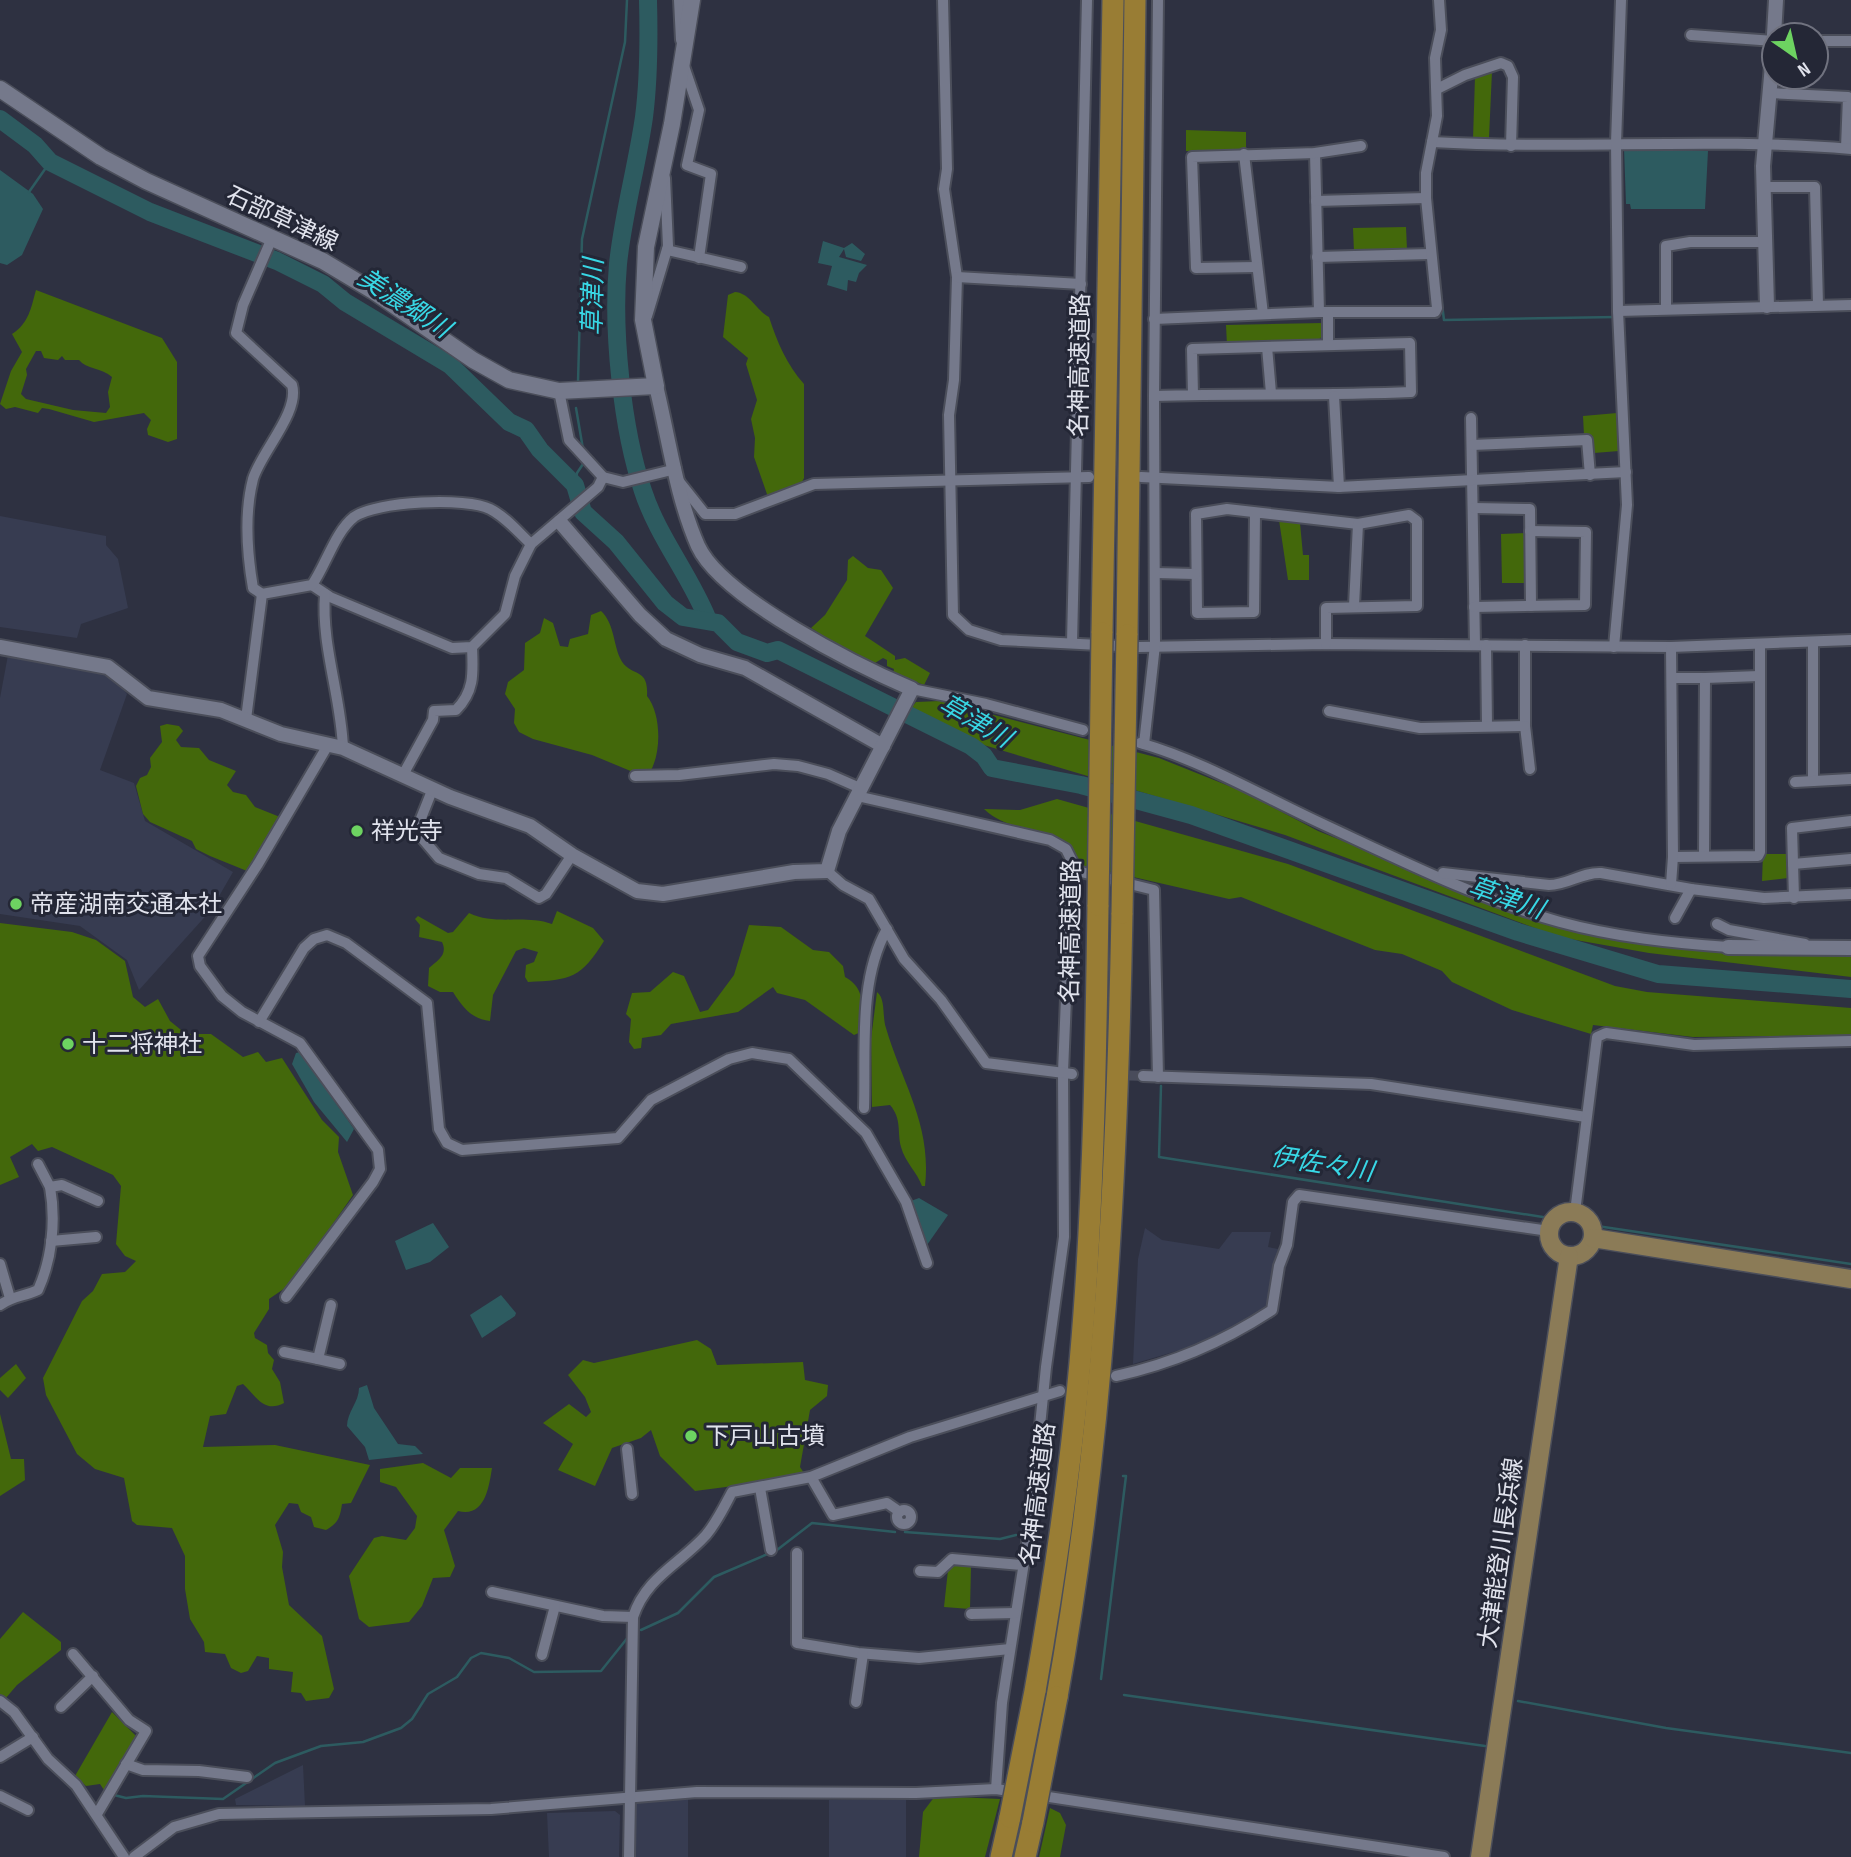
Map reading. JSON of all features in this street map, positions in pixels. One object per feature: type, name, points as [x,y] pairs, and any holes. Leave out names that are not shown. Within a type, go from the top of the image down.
[{"type":"highway","name":"名神高速道路","points":[[1001,1857],[1035,1691],[1062,1525],[1084,1315],[1093,1147],[1113,0]]},
{"type":"highway","name":"名神高速道路","points":[[1025,1857],[1057,1697],[1081,1548],[1107,1314],[1119,1072],[1135,0]]},
{"type":"main road","points":[[656,386],[643,320],[646,247],[672,124],[692,0]]},
{"type":"main road","name":"石部草津線","points":[[0,89],[101,158],[271,242],[323,261],[373,291],[494,373],[525,385],[559,391],[656,386]]},
{"type":"main road","points":[[1575,1212],[1591,1224],[1593,1238],[1587,1250],[1569,1256],[1556,1250],[1549,1231],[1556,1219],[1575,1212]]},
{"type":"main road","points":[[1593,1238],[1851,1279]]},
{"type":"main road","name":"大津能登川長浜線","points":[[1480,1857],[1569,1256]]},
{"type":"street","points":[[679,0],[682,61],[699,110],[687,165],[711,174],[699,258]]},
{"type":"street","points":[[943,0],[947,169],[944,189],[957,276],[954,380],[949,415],[949,479],[954,574],[953,615],[958,623],[969,630],[1001,640],[1139,647],[1326,644],[1671,647],[1851,640]]},
{"type":"street","points":[[1072,643],[1087,0]]},
{"type":"street","points":[[1158,0],[1154,318],[1155,645],[1142,744],[1233,781],[1506,905],[1582,928],[1657,941],[1728,947],[1851,948]]},
{"type":"street","points":[[1154,318],[1324,312],[1435,312],[1437,308],[1430,254],[1426,173],[1437,89],[1435,68],[1441,30],[1438,0]]},
{"type":"street","points":[[1614,647],[1627,505],[1618,311],[1616,143],[1621,0]]},
{"type":"street","points":[[1775,21],[1776,0]]},
{"type":"street","points":[[1691,36],[1760,41]]},
{"type":"street","points":[[1830,41],[1851,41]]},
{"type":"street","points":[[1437,89],[1489,67],[1502,63],[1508,66],[1513,77],[1511,146]]},
{"type":"street","points":[[1432,142],[1511,146],[1616,143],[1765,144],[1848,148],[1848,97],[1770,93],[1765,144],[1763,187],[1767,306]]},
{"type":"street","points":[[1257,267],[1196,268],[1192,157],[1315,153],[1361,146]]},
{"type":"street","points":[[1315,153],[1317,257],[1328,345]]},
{"type":"street","points":[[1244,154],[1264,314]]},
{"type":"street","points":[[643,320],[653,302],[667,250],[665,175],[660,171]]},
{"type":"street","points":[[1763,187],[1815,187],[1818,305]]},
{"type":"street","points":[[1316,201],[1426,198]]},
{"type":"street","points":[[271,242],[257,272],[236,333],[292,385],[295,398],[254,478],[247,512],[250,572],[253,588],[262,594],[312,585],[325,594],[452,648],[472,647],[505,614],[515,576],[531,544],[564,518],[601,482],[623,482],[671,473]]},
{"type":"street","points":[[1665,309],[1667,246],[1690,242],[1764,242]]},
{"type":"street","points":[[667,250],[741,267]]},
{"type":"street","points":[[1317,257],[1430,254]]},
{"type":"street","points":[[957,276],[1081,284]]},
{"type":"street","points":[[1618,311],[1851,305]]},
{"type":"street","points":[[1079,338],[1091,338]]},
{"type":"street","points":[[1142,339],[1154,340]]},
{"type":"street","points":[[1154,396],[1193,395],[1271,393],[1307,397],[1411,392],[1410,343],[1192,349],[1193,395]]},
{"type":"street","points":[[1267,347],[1271,393]]},
{"type":"street","points":[[656,386],[671,473],[698,545],[717,575],[738,593],[909,695],[986,704],[1083,730]]},
{"type":"street","points":[[559,391],[569,440],[601,482]]},
{"type":"street","points":[[1334,396],[1339,487]]},
{"type":"street","points":[[1471,418],[1474,607],[1487,726]]},
{"type":"street","points":[[1472,445],[1587,440],[1590,475]]},
{"type":"street","points":[[1141,477],[1339,487],[1626,472]]},
{"type":"street","points":[[671,473],[705,514],[725,517],[814,484],[1089,477]]},
{"type":"street","points":[[312,585],[345,527],[353,518],[379,505],[456,503],[488,508],[531,544]]},
{"type":"street","points":[[1255,513],[1254,612],[1197,613],[1196,514],[1227,509],[1358,524],[1409,516],[1415,518],[1417,606],[1325,608],[1326,644]]},
{"type":"street","points":[[1474,509],[1530,509],[1531,606]]},
{"type":"street","points":[[564,518],[647,623],[666,639],[700,655],[746,668],[882,747]]},
{"type":"street","points":[[1354,606],[1358,524]]},
{"type":"street","points":[[1474,607],[1586,605],[1586,532],[1530,531]]},
{"type":"street","points":[[1156,573],[1195,574]]},
{"type":"street","points":[[246,719],[262,594]]},
{"type":"street","points":[[325,594],[323,618],[342,712],[343,748]]},
{"type":"street","points":[[1813,642],[1813,781]]},
{"type":"street","points":[[1525,645],[1525,726],[1530,769]]},
{"type":"street","points":[[1673,857],[1758,856],[1760,852],[1760,645]]},
{"type":"street","points":[[0,647],[108,667],[148,698],[221,710],[281,734],[343,748],[404,773],[433,789],[530,826],[572,855],[637,891],[663,894],[794,872],[827,871],[843,885],[865,894],[904,959],[941,1000],[986,1063],[1068,1073]]},
{"type":"street","points":[[404,773],[433,720],[434,711],[456,710],[464,701],[473,680],[472,647]]},
{"type":"street","points":[[1671,647],[1671,884]]},
{"type":"street","points":[[1673,678],[1759,676]]},
{"type":"street","points":[[1704,856],[1705,678]]},
{"type":"street","points":[[827,871],[839,831],[909,695]]},
{"type":"street","points":[[1329,711],[1420,728],[1525,726]]},
{"type":"street","points":[[286,1297],[373,1182],[380,1169],[380,1159],[372,1137],[300,1043],[259,1022],[222,996],[200,966],[198,956],[252,874],[328,745]]},
{"type":"street","points":[[635,776],[679,775],[774,764],[798,766],[828,774],[860,789],[1050,840],[1066,849],[1074,865],[1064,1237],[1042,1397],[1038,1469],[1002,1703],[996,1789]]},
{"type":"street","points":[[1795,782],[1851,779]]},
{"type":"street","points":[[433,789],[416,831],[439,858],[479,874],[506,878],[539,898],[546,894],[572,855]]},
{"type":"street","points":[[1794,898],[1792,828],[1851,821]]},
{"type":"street","points":[[1793,864],[1851,859]]},
{"type":"street","points":[[1073,870],[1154,890],[1158,1077]]},
{"type":"street","points":[[1431,871],[1532,885],[1563,885],[1591,872],[1764,898],[1851,894]]},
{"type":"street","points":[[1675,918],[1691,889]]},
{"type":"street","points":[[1717,924],[1729,930],[1791,939],[1812,947]]},
{"type":"street","points":[[864,1108],[868,1001],[880,942],[887,929]]},
{"type":"street","points":[[259,1022],[310,942],[327,935],[346,943],[427,1003],[439,1129],[447,1143],[462,1150],[618,1138],[651,1100],[729,1059],[752,1053],[789,1059],[866,1133],[906,1202],[927,1263]]},
{"type":"street","points":[[1575,1212],[1597,1037],[1606,1033],[1695,1045],[1851,1041]]},
{"type":"street","points":[[1143,1076],[1371,1084],[1586,1117]]},
{"type":"street","points":[[0,1306],[10,1298],[38,1290],[48,1266],[53,1205],[50,1187],[38,1164]]},
{"type":"street","points":[[50,1187],[62,1185],[98,1201]]},
{"type":"street","points":[[1116,1376],[1194,1352],[1249,1325],[1272,1310],[1279,1266],[1287,1245],[1293,1202],[1299,1195],[1549,1231]]},
{"type":"street","points":[[51,1241],[96,1237]]},
{"type":"street","points":[[0,1264],[10,1298]]},
{"type":"street","points":[[318,1359],[331,1305]]},
{"type":"street","points":[[284,1352],[340,1364]]},
{"type":"street","points":[[629,1857],[633,1617],[637,1605],[665,1568],[694,1547],[716,1523],[732,1492],[811,1477],[910,1437],[1060,1391]]},
{"type":"street","points":[[628,1449],[632,1494]]},
{"type":"street","points":[[811,1477],[833,1515],[887,1503],[900,1512]]},
{"type":"street","points":[[760,1488],[771,1550]]},
{"type":"street","points":[[797,1553],[797,1643],[863,1654],[919,1658],[1010,1649]]},
{"type":"street","points":[[920,1571],[938,1572],[952,1559],[1022,1565]]},
{"type":"street","points":[[492,1592],[603,1616],[633,1617]]},
{"type":"street","points":[[542,1655],[555,1606]]},
{"type":"street","points":[[971,1614],[1015,1613]]},
{"type":"street","points":[[73,1654],[129,1720],[146,1731],[97,1814]]},
{"type":"street","points":[[856,1702],[863,1654]]},
{"type":"street","points":[[61,1707],[93,1676]]},
{"type":"street","points":[[0,1701],[14,1712],[48,1759],[76,1784],[124,1857]]},
{"type":"street","points":[[0,1757],[33,1737]]},
{"type":"street","points":[[126,1764],[143,1770],[199,1771],[247,1777]]},
{"type":"street","points":[[134,1857],[174,1827],[219,1814],[491,1809],[629,1796],[697,1793],[942,1793],[996,1789],[1444,1857]]},
{"type":"street","points":[[0,1796],[28,1810]]},
{"type":"shaded area","points":[[1624,149],[1708,151],[1705,209],[1631,209],[1630,204],[1626,204]]},
{"type":"shaded area","points":[[0,170],[33,194],[43,209],[22,255],[7,265],[0,263]]},
{"type":"shaded area","points":[[823,241],[844,248],[852,243],[865,254],[861,261],[846,257],[844,249],[839,257],[867,265],[859,273],[856,282],[848,280],[847,291],[827,285],[832,266],[818,263]]},
{"type":"shaded area","points":[[0,516],[106,536],[106,545],[118,559],[128,608],[81,624],[77,638],[0,627]]},
{"type":"shaded area","points":[[8,655],[103,674],[119,684],[127,694],[100,770],[134,783],[145,821],[233,872],[211,910],[139,990],[127,960],[80,926],[0,914],[0,698]]},
{"type":"shaded area","points":[[300,1052],[354,1129],[347,1142],[314,1102],[292,1064],[296,1053]]},
{"type":"shaded area","points":[[919,1198],[948,1215],[927,1245],[911,1201]]},
{"type":"shaded area","points":[[433,1223],[449,1247],[430,1262],[406,1270],[395,1241]]},
{"type":"shaded area","points":[[1145,1228],[1162,1240],[1219,1249],[1232,1232],[1271,1232],[1268,1247],[1278,1249],[1272,1299],[1266,1311],[1197,1345],[1133,1364],[1138,1259]]},
{"type":"shaded area","points":[[501,1295],[516,1313],[515,1316],[482,1338],[470,1315]]},
{"type":"shaded area","points":[[367,1385],[374,1408],[398,1444],[415,1446],[423,1454],[369,1460],[365,1447],[347,1426],[359,1388]]},
{"type":"shaded area","points":[[303,1765],[305,1806],[236,1805],[235,1799]]},
{"type":"shaded area","points":[[688,1799],[688,1857],[634,1857],[635,1805],[640,1801]]},
{"type":"shaded area","points":[[829,1800],[906,1800],[906,1857],[829,1857]]},
{"type":"shaded area","points":[[615,1811],[620,1815],[619,1857],[549,1857],[547,1813]]},
{"type":"green space","points":[[1492,71],[1489,138],[1473,139],[1475,77]]},
{"type":"green space","points":[[1186,130],[1246,132],[1246,151],[1186,151]]},
{"type":"green space","points":[[1406,227],[1407,250],[1354,252],[1353,228]]},
{"type":"green space","points":[[36,290],[162,338],[177,362],[177,439],[168,442],[148,435],[147,429],[151,420],[144,413],[94,422],[49,409],[42,408],[38,413],[15,407],[6,409],[0,404],[11,371],[22,352],[12,334],[26,320]],"holes":[[[36,351],[41,351],[44,358],[58,360],[62,356],[65,360],[79,360],[112,377],[108,392],[110,407],[106,413],[73,410],[26,399],[21,394],[27,375],[26,369]]]},
{"type":"green space","points":[[735,292],[745,295],[769,317],[783,353],[804,384],[804,478],[802,482],[768,497],[754,457],[755,438],[751,419],[757,400],[746,364],[748,358],[723,337],[728,295]]},
{"type":"green space","points":[[1323,323],[1323,336],[1318,340],[1227,345],[1226,325]]},
{"type":"green space","points":[[1617,413],[1619,451],[1594,453],[1592,435],[1584,435],[1583,416]]},
{"type":"green space","points":[[1279,520],[1300,523],[1303,555],[1309,555],[1309,580],[1288,580]]},
{"type":"green space","points":[[1527,533],[1528,583],[1502,583],[1501,534]]},
{"type":"green space","points":[[853,556],[868,568],[881,570],[893,588],[865,636],[895,656],[895,660],[905,658],[930,673],[924,685],[893,673],[894,669],[887,666],[887,660],[883,658],[875,663],[858,658],[811,628],[825,615],[847,580],[848,560]]},
{"type":"green space","points":[[601,611],[611,627],[620,658],[645,680],[647,696],[655,712],[658,744],[650,772],[633,772],[592,755],[533,739],[519,732],[514,723],[515,709],[505,694],[508,682],[524,670],[525,643],[540,633],[544,618],[553,623],[560,646],[568,647],[570,639],[588,634],[591,615]]},
{"type":"green space","points":[[940,701],[1159,758],[1244,792],[1318,831],[1555,926],[1591,935],[1665,945],[1851,956],[1851,977],[1649,953],[1559,937],[1285,835],[977,743],[909,710],[916,702]]},
{"type":"green space","points":[[160,726],[179,726],[183,731],[176,740],[181,747],[199,748],[209,760],[236,771],[227,785],[233,792],[246,795],[255,807],[280,817],[247,871],[196,849],[192,841],[150,822],[143,814],[136,786],[140,778],[147,775],[151,767],[150,758],[162,742]]},
{"type":"green space","points":[[1057,799],[1288,864],[1615,986],[1647,992],[1851,1008],[1851,1035],[1693,1037],[1593,1025],[1591,1034],[1512,1010],[1452,982],[1442,971],[1402,954],[1375,950],[1241,897],[1229,899],[1081,865],[1073,850],[1062,840],[1050,834],[1010,824],[984,809],[1020,810]]},
{"type":"green space","points":[[1763,854],[1787,854],[1788,878],[1762,881]]},
{"type":"green space","points":[[557,911],[593,928],[604,941],[588,963],[574,975],[528,982],[525,977],[526,965],[534,962],[538,952],[524,948],[516,951],[493,995],[490,1021],[468,1012],[453,992],[440,992],[428,986],[429,968],[441,957],[444,947],[442,942],[419,937],[420,925],[415,919],[418,916],[448,933],[453,932],[469,913],[489,919],[531,920],[552,924]]},
{"type":"green space","points":[[0,923],[72,932],[96,940],[125,961],[133,997],[145,1007],[158,999],[170,1021],[186,1034],[211,1034],[243,1057],[258,1052],[266,1062],[282,1058],[322,1120],[339,1137],[338,1152],[353,1195],[291,1284],[269,1299],[269,1309],[254,1333],[255,1338],[267,1345],[268,1353],[274,1360],[272,1369],[280,1382],[284,1403],[277,1406],[265,1405],[243,1384],[237,1386],[226,1414],[210,1416],[203,1447],[275,1445],[370,1465],[351,1503],[342,1504],[338,1520],[326,1530],[314,1527],[311,1517],[301,1512],[298,1504],[289,1503],[275,1525],[283,1552],[282,1567],[289,1605],[322,1636],[334,1689],[329,1698],[306,1701],[301,1693],[291,1692],[293,1672],[269,1669],[269,1658],[257,1656],[248,1671],[241,1673],[231,1668],[225,1654],[205,1652],[204,1642],[190,1619],[185,1589],[185,1556],[172,1528],[137,1525],[132,1521],[124,1478],[95,1469],[77,1454],[46,1395],[43,1378],[82,1301],[93,1291],[102,1274],[125,1272],[136,1261],[125,1256],[116,1244],[121,1186],[113,1175],[52,1147],[38,1151],[32,1144],[10,1157],[19,1177],[0,1185]]},
{"type":"green space","points":[[749,925],[781,927],[813,950],[829,952],[843,966],[845,977],[857,987],[860,994],[861,1032],[854,1035],[805,1000],[777,993],[773,987],[738,1012],[671,1024],[661,1035],[642,1038],[641,1048],[634,1049],[629,1042],[631,1019],[626,1014],[632,993],[650,992],[673,972],[684,976],[700,1012],[708,1010],[734,975]]},
{"type":"green space","points":[[877,992],[882,999],[886,1028],[920,1124],[926,1164],[925,1186],[922,1186],[903,1152],[894,1110],[890,1105],[872,1107],[871,1039]]},
{"type":"green space","points":[[697,1340],[711,1349],[717,1365],[803,1362],[805,1380],[828,1385],[827,1396],[810,1410],[800,1467],[804,1473],[796,1478],[695,1491],[660,1456],[651,1430],[641,1438],[612,1448],[595,1486],[558,1470],[573,1444],[543,1423],[569,1404],[586,1417],[591,1412],[585,1397],[568,1375],[583,1360],[594,1363]]},
{"type":"green space","points":[[16,1364],[26,1378],[8,1398],[0,1390],[0,1378]]},
{"type":"green space","points":[[0,1414],[11,1459],[24,1459],[25,1480],[0,1496]]},
{"type":"green space","points":[[423,1463],[451,1478],[460,1468],[492,1468],[487,1492],[480,1505],[467,1512],[458,1511],[444,1530],[455,1566],[450,1577],[433,1578],[422,1606],[409,1622],[369,1627],[359,1619],[349,1576],[374,1538],[382,1536],[406,1540],[415,1528],[417,1516],[396,1487],[380,1482],[380,1469]]},
{"type":"green space","points":[[954,1564],[971,1566],[970,1609],[944,1607],[948,1570]]},
{"type":"green space","points":[[23,1612],[61,1642],[61,1650],[17,1685],[5,1699],[0,1696],[0,1639]]},
{"type":"green space","points":[[112,1712],[136,1736],[106,1793],[100,1784],[86,1786],[75,1776]]},
{"type":"green space","points":[[935,1796],[1000,1799],[985,1857],[919,1857],[923,1812]]},
{"type":"green space","points":[[1050,1808],[1060,1813],[1066,1825],[1060,1857],[1039,1857]]},
{"type":"waterway","points":[[578,382],[582,239],[625,42],[627,0]]},
{"type":"waterway","name":"草津川","points":[[648,0],[644,117],[623,227],[616,290],[620,379],[629,439],[649,508],[708,620]]},
{"type":"waterway","name":"草津川","points":[[0,119],[35,145],[50,162],[150,212],[277,261],[323,284],[345,302],[450,365],[509,422],[526,430],[540,450],[575,485],[583,512],[616,542],[665,603],[683,617],[718,623],[737,642],[767,653],[778,650],[971,746],[984,756],[992,768],[1081,785],[1191,815],[1518,932],[1658,974],[1851,989]]},
{"type":"waterway","points":[[29,192],[50,162]]},
{"type":"waterway","points":[[1437,264],[1444,320],[1616,317]]},
{"type":"waterway","points":[[576,408],[583,449]]},
{"type":"waterway","points":[[575,485],[577,473],[583,464]]},
{"type":"waterway","name":"伊佐々川","points":[[1161,1086],[1159,1157],[1549,1218]]},
{"type":"waterway","name":"伊佐々川","points":[[1597,1226],[1851,1264]]},
{"type":"waterway","points":[[1101,1679],[1126,1476],[1123,1476]]},
{"type":"waterway","points":[[641,1630],[678,1613],[714,1577],[777,1550],[812,1523],[895,1532]]},
{"type":"waterway","points":[[905,1532],[1000,1539],[1016,1535]]},
{"type":"waterway","points":[[114,1795],[126,1798],[143,1796],[223,1799],[275,1763],[321,1746],[363,1742],[401,1728],[412,1719],[428,1694],[457,1677],[471,1658],[481,1653],[509,1658],[534,1672],[601,1671],[629,1636]]},
{"type":"waterway","points":[[1124,1695],[1485,1746]]},
{"type":"waterway","points":[[1518,1701],[1666,1728],[1851,1753]]},
{"type":"tunnel","points":[[1091,338],[1111,339]]},
{"type":"tunnel","points":[[1114,1075],[1143,1076]]},
{"type":"place","name":"祥光寺","points":[[357,831]]},
{"type":"place","name":"帝産湖南交通本社","points":[[16,904]]},
{"type":"place","name":"十二将神社","points":[[68,1044]]},
{"type":"place","name":"下戸山古墳","points":[[691,1436]]},
{"type":"water label","name":"美濃郷川","points":[[404,304]]}]
